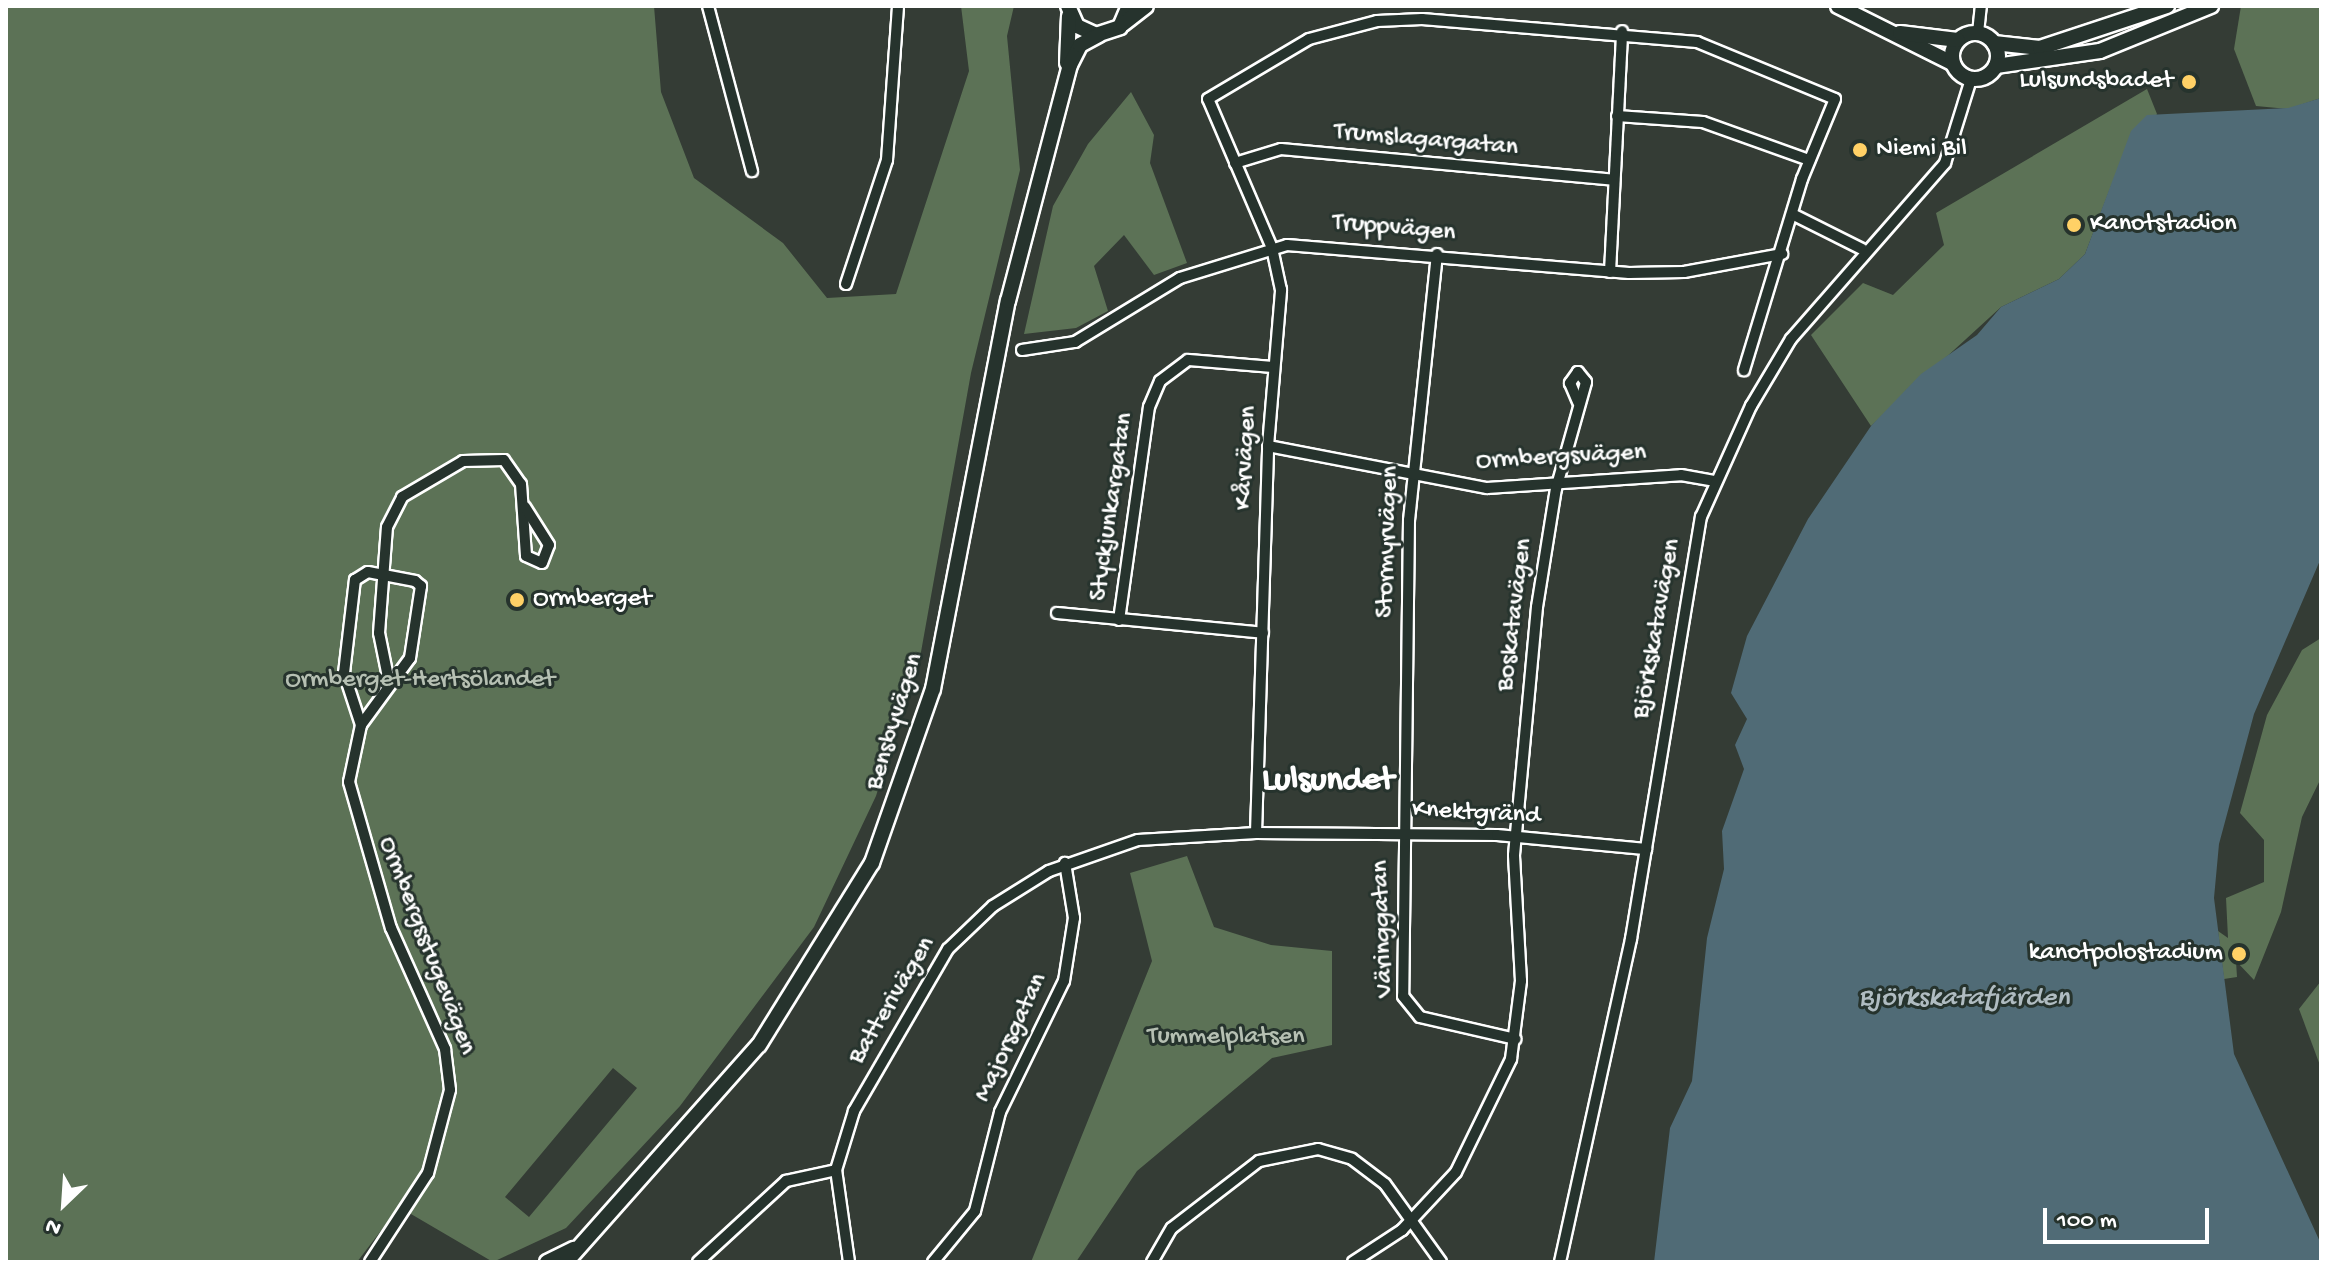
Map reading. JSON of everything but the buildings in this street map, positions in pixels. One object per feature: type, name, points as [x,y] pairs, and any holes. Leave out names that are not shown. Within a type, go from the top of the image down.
[{"type":"main road","points":[[1120,27],[1129,6]]},
{"type":"main road","points":[[1068,7],[1077,26],[1099,35],[1120,27],[1146,6]]},
{"type":"main road","points":[[1838,6],[1952,63],[1971,79],[1996,66],[2100,51],[2211,6]]},
{"type":"main road","points":[[1868,22],[1913,37],[1958,40],[1978,33],[1994,43],[2040,48],[2167,6]]},
{"type":"main road","name":"Bensbyvägen","points":[[1062,98],[1068,7]]},
{"type":"main road","name":"Bensbyvägen","points":[[569,1262],[759,1045],[833,935],[888,826],[951,618],[1008,301],[1062,98],[1075,52],[1099,35]]},
{"type":"main road","points":[[1952,63],[1958,40]]},
{"type":"main road","points":[[1994,43],[1996,66]]},
{"type":"main road","points":[[547,1262],[590,1236]]},
{"type":"street","points":[[708,6],[752,171]]},
{"type":"street","points":[[846,284],[887,160],[898,6]]},
{"type":"street","points":[[1978,33],[1981,6]]},
{"type":"street","name":"Kårvägen","points":[[1256,833],[1268,446],[1281,304],[1272,248],[1208,99],[1309,39],[1377,21],[1622,31]]},
{"type":"street","points":[[1610,272],[1622,31],[1735,52],[1835,99],[1809,160],[1744,370]]},
{"type":"street","name":"Björkskatavägen","points":[[1560,1262],[1646,849],[1687,573],[1715,481],[1791,339],[1862,249],[1945,163],[1971,79]]},
{"type":"street","points":[[1617,116],[1703,122],[1809,160]]},
{"type":"street","name":"Trumslagargatan","points":[[1235,163],[1281,149],[1614,180]]},
{"type":"street","points":[[1794,215],[1862,249]]},
{"type":"street","name":"Truppvägen","points":[[1022,350],[1075,342],[1180,278],[1272,248],[1307,244],[1610,272],[1684,272],[1782,254]]},
{"type":"street","name":"Stormyrvägen","points":[[1404,832],[1413,474],[1437,254]]},
{"type":"street","name":"Styckjunkargatan","points":[[1119,620],[1149,407],[1160,381],[1188,360],[1274,367]]},
{"type":"street","name":"Boskatavägen","points":[[1516,836],[1537,607],[1558,482],[1578,402]]},
{"type":"street","name":"Ormbergsvägen","points":[[1268,446],[1487,488],[1681,475],[1715,481]]},
{"type":"street","points":[[389,682],[379,654],[396,506],[446,468],[478,456],[504,460],[519,476],[525,507],[524,552],[538,564],[549,545],[525,507]]},
{"type":"street","points":[[361,725],[345,689],[347,615],[357,577],[386,574]]},
{"type":"street","name":"Ormbergsstugevägen","points":[[370,1262],[428,1173],[450,1081],[445,1049],[396,941],[354,815],[349,768],[361,725],[389,682],[410,658],[421,586],[386,574]]},
{"type":"street","points":[[1057,613],[1263,633]]},
{"type":"street","name":"Knektgränd","points":[[1256,833],[1404,832],[1516,836],[1646,849]]},
{"type":"street","name":"Väringgatan","points":[[1404,832],[1405,1005],[1420,1017],[1515,1039]]},
{"type":"street","name":"Batterivägen","points":[[849,1262],[836,1170],[854,1111],[936,964],[993,906],[1065,863],[1138,840],[1256,833]]},
{"type":"street","points":[[1353,1262],[1415,1218],[1479,1136],[1515,1039],[1521,981],[1516,836]]},
{"type":"street","name":"Majorsgatan","points":[[933,1262],[975,1211],[1000,1112],[1064,981],[1074,918],[1065,863]]},
{"type":"street","points":[[1152,1262],[1172,1228],[1213,1194],[1259,1161],[1292,1150],[1352,1159],[1415,1218],[1441,1262]]},
{"type":"street","points":[[704,1260],[786,1181],[836,1170]]},
{"type":"green space","name":"Ormberget-Hertsölandet","points":[[6,6],[654,6],[661,92],[694,178],[783,243],[827,298],[896,294],[969,71],[961,6],[1014,6],[1007,36],[1020,170],[971,373],[921,652],[876,796],[814,927],[680,1106],[566,1228],[493,1262],[399,1207],[357,1262],[6,1262]],"holes":[[[613,1068],[637,1088],[529,1217],[505,1197]]]},
{"type":"green space","points":[[2241,6],[2321,6],[2321,98],[2288,109],[2256,106],[2234,49]]},
{"type":"green space","points":[[2147,89],[2157,114],[2111,186],[2085,254],[2059,279],[2001,307],[1871,426],[1811,335],[1863,283],[1893,295],[1944,245],[1936,213]]},
{"type":"green space","points":[[1131,92],[1154,135],[1150,163],[1187,263],[1154,275],[1124,235],[1094,266],[1108,311],[1076,328],[1024,334],[1053,206],[1088,144]]},
{"type":"green space","points":[[2321,638],[2321,778],[2302,817],[2281,912],[2254,980],[2236,961],[2237,977],[2224,979],[2218,931],[2228,938],[2226,898],[2264,882],[2264,840],[2240,813],[2267,715],[2302,650]]},
{"type":"green space","name":"Tummelplatsen","points":[[1187,856],[1214,927],[1271,945],[1332,951],[1332,1045],[1272,1058],[1137,1171],[1076,1262],[1031,1262],[1152,961],[1130,873]]},
{"type":"green space","points":[[2321,981],[2321,1068],[2299,1009]]},
{"type":"water","name":"Björkskatafjärden","points":[[2321,98],[2321,558],[2254,714],[2219,844],[2214,898],[2234,1054],[2321,1244],[2321,1262],[1654,1262],[1670,1128],[1692,1081],[1707,938],[1724,869],[1722,831],[1744,769],[1735,745],[1747,719],[1731,693],[1747,636],[1808,519],[1871,426],[1921,374],[1977,335],[2001,307],[2059,279],[2085,254],[2131,131],[2147,115],[2288,108]]},
{"type":"place","name":"Lulsundsbadet","points":[[2189,82]]},
{"type":"place","name":"Niemi Bil","points":[[1860,150]]},
{"type":"place","name":"Kanotstadion","points":[[2074,225]]},
{"type":"place","name":"Ormberget","points":[[517,600]]},
{"type":"place","name":"kanotpolostadium","points":[[2239,954]]},
{"type":"district","name":"Lulsundet","points":[[1328,783]]}]
